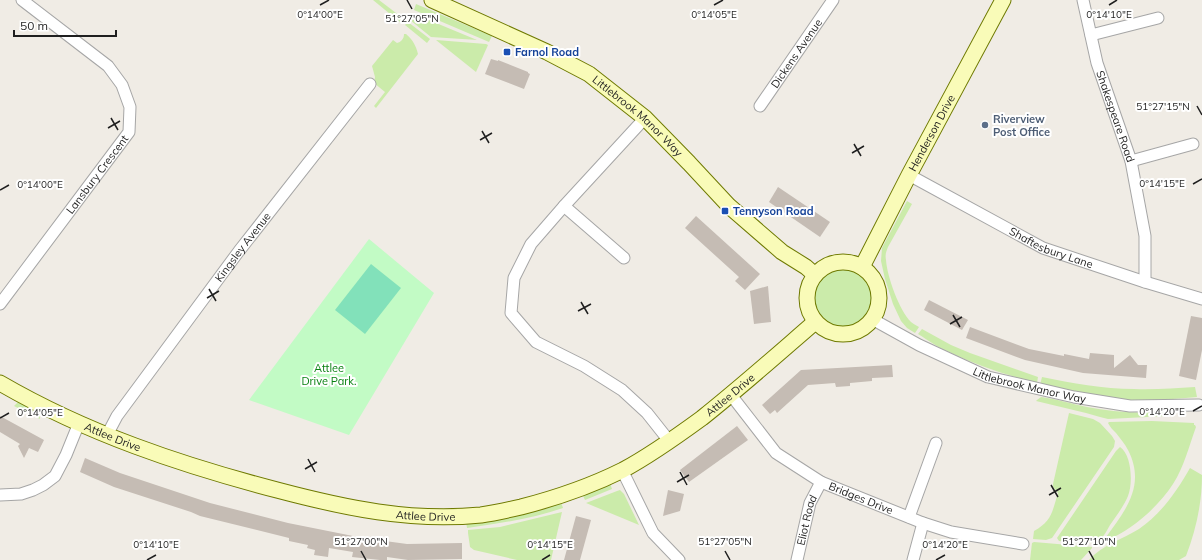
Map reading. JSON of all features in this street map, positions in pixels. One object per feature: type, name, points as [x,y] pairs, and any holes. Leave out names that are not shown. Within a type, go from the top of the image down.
[{"type":"street","name":"Lansbury Crescent","points":[[0,304],[128,132],[130,107],[122,85],[108,66],[22,0]]},
{"type":"street","name":"Littlebrook Manor Way","points":[[432,0],[547,52],[589,74],[645,118],[729,206],[782,252],[806,267],[815,275]]},
{"type":"street","name":"Dickens Avenue","points":[[760,106],[833,0]]},
{"type":"street","name":"Henderson Drive","points":[[862,268],[909,175],[1003,0]]},
{"type":"street","name":"Shakespeare Road","points":[[1084,0],[1097,63],[1131,161],[1145,236],[1145,282]]},
{"type":"street","points":[[1091,35],[1158,18]]},
{"type":"street","name":"Kingsley Avenue","points":[[107,435],[117,416],[239,251],[370,84]]},
{"type":"street","points":[[645,118],[531,244],[514,278],[510,313],[536,342],[584,366],[622,390],[647,414],[670,442]]},
{"type":"street","points":[[1131,161],[1193,144]]},
{"type":"street","name":"Shaftesbury Lane","points":[[909,175],[1043,248],[1145,282],[1202,299]]},
{"type":"street","points":[[564,206],[624,258]]},
{"type":"street","points":[[842,262],[852,263],[862,268],[870,275],[876,285],[879,297],[877,308],[872,319],[863,328],[851,333],[838,334],[826,330],[815,322],[809,311],[807,298],[809,286],[815,275],[823,268],[842,262]]},
{"type":"street","name":"Littlebrook Manor Way","points":[[872,319],[919,345],[988,377],[1074,397],[1130,406],[1200,406]]},
{"type":"street","name":"Attlee Drive","points":[[0,383],[34,402],[107,435],[162,456],[245,482],[335,504],[385,513],[420,517],[464,516],[502,512],[534,504],[565,494],[622,470],[670,442],[731,395],[815,322]]},
{"type":"street","name":"Bridges Drive","points":[[731,395],[776,453],[821,482],[923,523],[951,532],[1023,544]]},
{"type":"street","points":[[0,495],[21,494],[33,490],[55,476],[66,455],[79,423]]},
{"type":"street","points":[[909,517],[936,443]]},
{"type":"street","points":[[622,470],[653,533],[679,560]]},
{"type":"street","name":"Eliot Road","points":[[797,560],[810,502],[821,482]]},
{"type":"street","points":[[913,560],[923,523]]},
{"type":"green space","points":[[373,0],[379,0],[400,16],[401,23]]},
{"type":"green space","points":[[416,4],[492,36],[489,42],[414,10]]},
{"type":"green space","points":[[412,13],[477,40],[431,37],[410,20]]},
{"type":"green space","points":[[408,22],[430,39],[427,43],[405,25]]},
{"type":"green space","points":[[404,34],[406,34],[412,41],[418,54],[376,108],[374,106],[385,92],[374,83],[375,77],[372,66],[393,40],[397,43],[400,42],[403,39]]},
{"type":"green space","points":[[436,40],[486,44],[488,45],[476,72]]},
{"type":"green space","points":[[907,201],[912,204],[888,247],[886,257],[887,267],[894,292],[902,310],[912,323],[919,327],[915,333],[907,328],[901,321],[893,304],[881,261],[882,248]]},
{"type":"green space","name":"Attlee Drive Park.","points":[[369,239],[434,293],[349,435],[249,400]]},
{"type":"green space","points":[[371,264],[401,288],[365,334],[335,310]]},
{"type":"green space","points":[[842,266],[854,269],[864,275],[870,285],[873,297],[870,309],[864,319],[854,325],[842,328],[830,325],[820,319],[814,309],[811,297],[814,285],[820,275],[830,269]]},
{"type":"green space","points":[[922,329],[951,345],[970,353],[1038,377],[1037,383],[991,369],[943,349],[918,334]]},
{"type":"green space","points":[[1042,377],[1122,389],[1195,387],[1197,397],[1145,400],[1106,398],[1040,385]]},
{"type":"green space","points":[[1041,397],[1106,410],[1126,412],[1165,411],[1167,416],[1108,419],[1036,401]]},
{"type":"green space","points":[[18,402],[40,413],[40,419],[14,406]]},
{"type":"green space","points":[[1069,413],[1093,419],[1100,423],[1115,441],[1114,447],[1052,538],[1046,540],[1033,539],[1034,531],[1048,520],[1053,511],[1058,493],[1053,487],[1053,484]]},
{"type":"green space","points":[[1152,421],[1194,423],[1196,427],[1180,471],[1173,484],[1160,501],[1135,524],[1107,540],[1105,539],[1106,537],[1120,517],[1131,496],[1135,475],[1133,463],[1128,450],[1108,423]]},
{"type":"green space","points":[[1120,447],[1127,456],[1129,463],[1131,477],[1130,491],[1105,533],[1095,542],[1080,543],[1059,541],[1057,538]]},
{"type":"green space","points":[[1190,468],[1202,475],[1202,485],[1198,516],[1186,556],[1179,560],[1089,560],[1100,550],[1133,533],[1147,523],[1174,493]]},
{"type":"green space","points":[[610,483],[612,489],[585,500],[582,494]]},
{"type":"green space","points":[[620,490],[624,494],[639,525],[586,503]]},
{"type":"green space","points":[[561,502],[563,508],[551,512],[516,520],[467,528],[466,522]]},
{"type":"green space","points":[[562,512],[551,560],[517,560],[474,550],[470,547],[468,530],[500,527]]},
{"type":"green space","points":[[1032,543],[1092,548],[1081,560],[1030,560]]},
{"type":"building","points":[[491,59],[498,60],[528,72],[530,74],[524,89],[485,74]]},
{"type":"building","points":[[778,187],[830,222],[820,237],[769,202]]},
{"type":"building","points":[[696,216],[760,274],[745,290],[735,281],[739,277],[685,228]]},
{"type":"building","points":[[768,286],[771,322],[754,324],[750,291]]},
{"type":"building","points":[[929,300],[968,320],[962,330],[924,310]]},
{"type":"building","points":[[1191,316],[1202,318],[1202,350],[1196,380],[1179,376]]},
{"type":"building","points":[[970,327],[1029,349],[1064,356],[1064,354],[1089,359],[1090,353],[1114,355],[1114,368],[1130,355],[1138,365],[1147,365],[1146,378],[1083,373],[1025,360],[966,338]]},
{"type":"building","points":[[892,365],[893,377],[872,378],[872,381],[850,383],[850,386],[836,387],[835,383],[808,385],[777,413],[775,410],[770,414],[762,405],[801,370]]},
{"type":"building","points":[[0,416],[44,440],[38,452],[29,448],[24,458],[18,446],[20,444],[0,432]]},
{"type":"building","points":[[737,426],[748,440],[689,482],[680,470]]},
{"type":"building","points":[[85,458],[120,473],[210,503],[288,523],[363,538],[407,544],[462,543],[462,559],[408,560],[387,557],[387,560],[380,560],[352,557],[353,552],[329,548],[328,557],[314,555],[315,550],[307,548],[308,545],[289,541],[289,538],[200,516],[114,487],[80,472]]},
{"type":"building","points":[[668,490],[684,494],[680,511],[663,516]]},
{"type":"building","points":[[576,516],[591,520],[580,560],[564,560]]},
{"type":"place","name":"Farnol Road","points":[[507,52]]},
{"type":"place","name":"Riverview Post Office","points":[[985,125]]},
{"type":"place","name":"Tennyson Road","points":[[725,211]]}]
